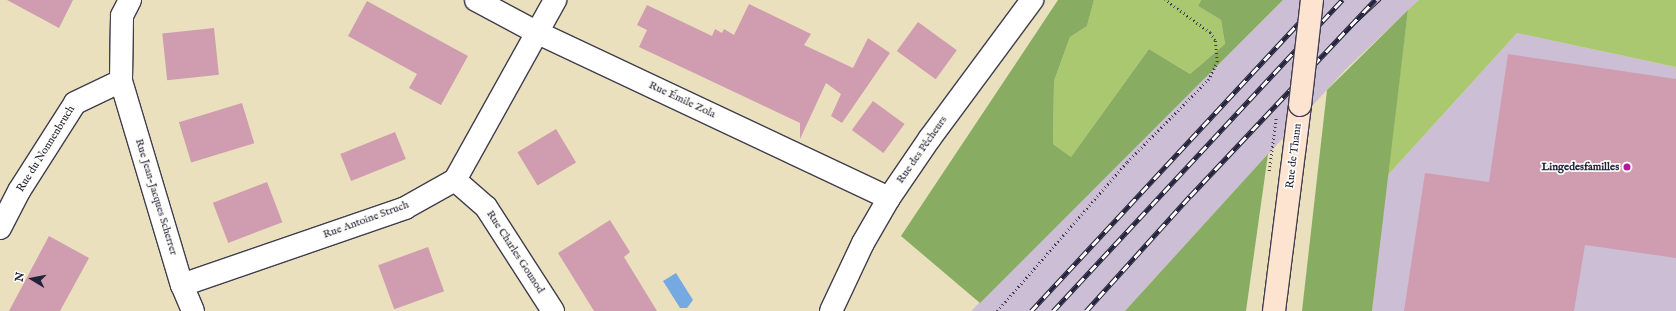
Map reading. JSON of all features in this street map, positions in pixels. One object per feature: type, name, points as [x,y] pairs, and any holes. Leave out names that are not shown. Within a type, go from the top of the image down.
[{"type":"main road","name":"Rue de Thann","points":[[1274,311],[1312,0]]},
{"type":"street","points":[[121,81],[122,16],[130,0]]},
{"type":"street","name":"Rue Émile Zola","points":[[476,0],[536,32],[889,198]]},
{"type":"street","points":[[455,180],[555,0]]},
{"type":"street","name":"Rue des Pêcheurs","points":[[831,311],[864,243],[889,198],[930,138],[1032,0]]},
{"type":"street","name":"Rue du Nonnenbruch","points":[[0,228],[19,191],[74,103],[121,81]]},
{"type":"street","name":"Rue Jean-Jacques Scherrer","points":[[121,81],[182,285],[193,311]]},
{"type":"street","name":"Rue Antoine Struch","points":[[182,285],[405,208],[455,180]]},
{"type":"street","name":"Rue Charles Gounod","points":[[455,180],[486,207],[553,311]]},
{"type":"path","points":[[997,311],[1126,162],[1208,80],[1217,62],[1215,40],[1210,33],[1165,0]]},
{"type":"shaded area","points":[[1283,0],[1419,0],[1345,70],[1125,311],[971,311]]},
{"type":"shaded area","points":[[1517,33],[1676,67],[1676,311],[1372,311],[1387,176]]},
{"type":"green space","points":[[1058,0],[1094,0],[1087,26],[1070,37],[1054,81],[1053,144],[1071,157],[1149,49],[1190,74],[1225,44],[1221,20],[1198,6],[1201,0],[1283,0],[980,303],[901,236]]},
{"type":"green space","points":[[1094,0],[1201,0],[1198,6],[1221,20],[1225,44],[1190,74],[1149,49],[1071,157],[1053,144],[1054,81],[1070,37],[1087,26]]},
{"type":"green space","points":[[1419,0],[1676,0],[1676,67],[1517,33],[1387,176],[1408,10]]},
{"type":"green space","points":[[1408,10],[1372,311],[1302,311],[1327,90]]},
{"type":"green space","points":[[1268,154],[1246,311],[1125,311]]},
{"type":"water","points":[[676,273],[693,300],[687,308],[680,308],[663,281]]},
{"type":"building","points":[[7,0],[73,0],[59,28]]},
{"type":"building","points":[[367,1],[468,56],[441,105],[409,88],[417,74],[348,36]]},
{"type":"building","points":[[749,4],[811,34],[804,45],[853,68],[868,38],[890,53],[842,123],[831,116],[841,94],[826,83],[800,139],[800,123],[639,47],[647,30],[637,25],[647,5],[712,36],[715,29],[722,33],[724,29],[734,35]]},
{"type":"building","points":[[918,22],[957,50],[936,79],[897,51]]},
{"type":"building","points":[[214,28],[219,75],[167,80],[162,33]]},
{"type":"building","points":[[1508,54],[1676,79],[1676,258],[1585,245],[1574,311],[1404,311],[1425,173],[1489,182]]},
{"type":"building","points":[[873,101],[905,124],[883,153],[852,130]]},
{"type":"building","points":[[242,103],[254,143],[191,162],[179,122]]},
{"type":"building","points":[[556,129],[576,162],[538,186],[517,152]]},
{"type":"building","points":[[395,132],[406,159],[351,181],[340,154]]},
{"type":"building","points":[[267,182],[282,222],[228,243],[213,203]]},
{"type":"building","points":[[610,220],[630,252],[624,257],[657,311],[594,311],[558,253]]},
{"type":"building","points":[[49,236],[89,258],[60,311],[9,311]]},
{"type":"building","points":[[428,247],[444,291],[394,309],[378,265]]},
{"type":"tram line","points":[[1337,40],[1380,0]]},
{"type":"railway","points":[[1031,311],[1320,0]]},
{"type":"railway","points":[[1053,311],[1342,0]]},
{"type":"railway","points":[[1086,311],[1190,196],[1375,0]]},
{"type":"place","name":"Lingedesfamilles","points":[[1627,167]]}]
